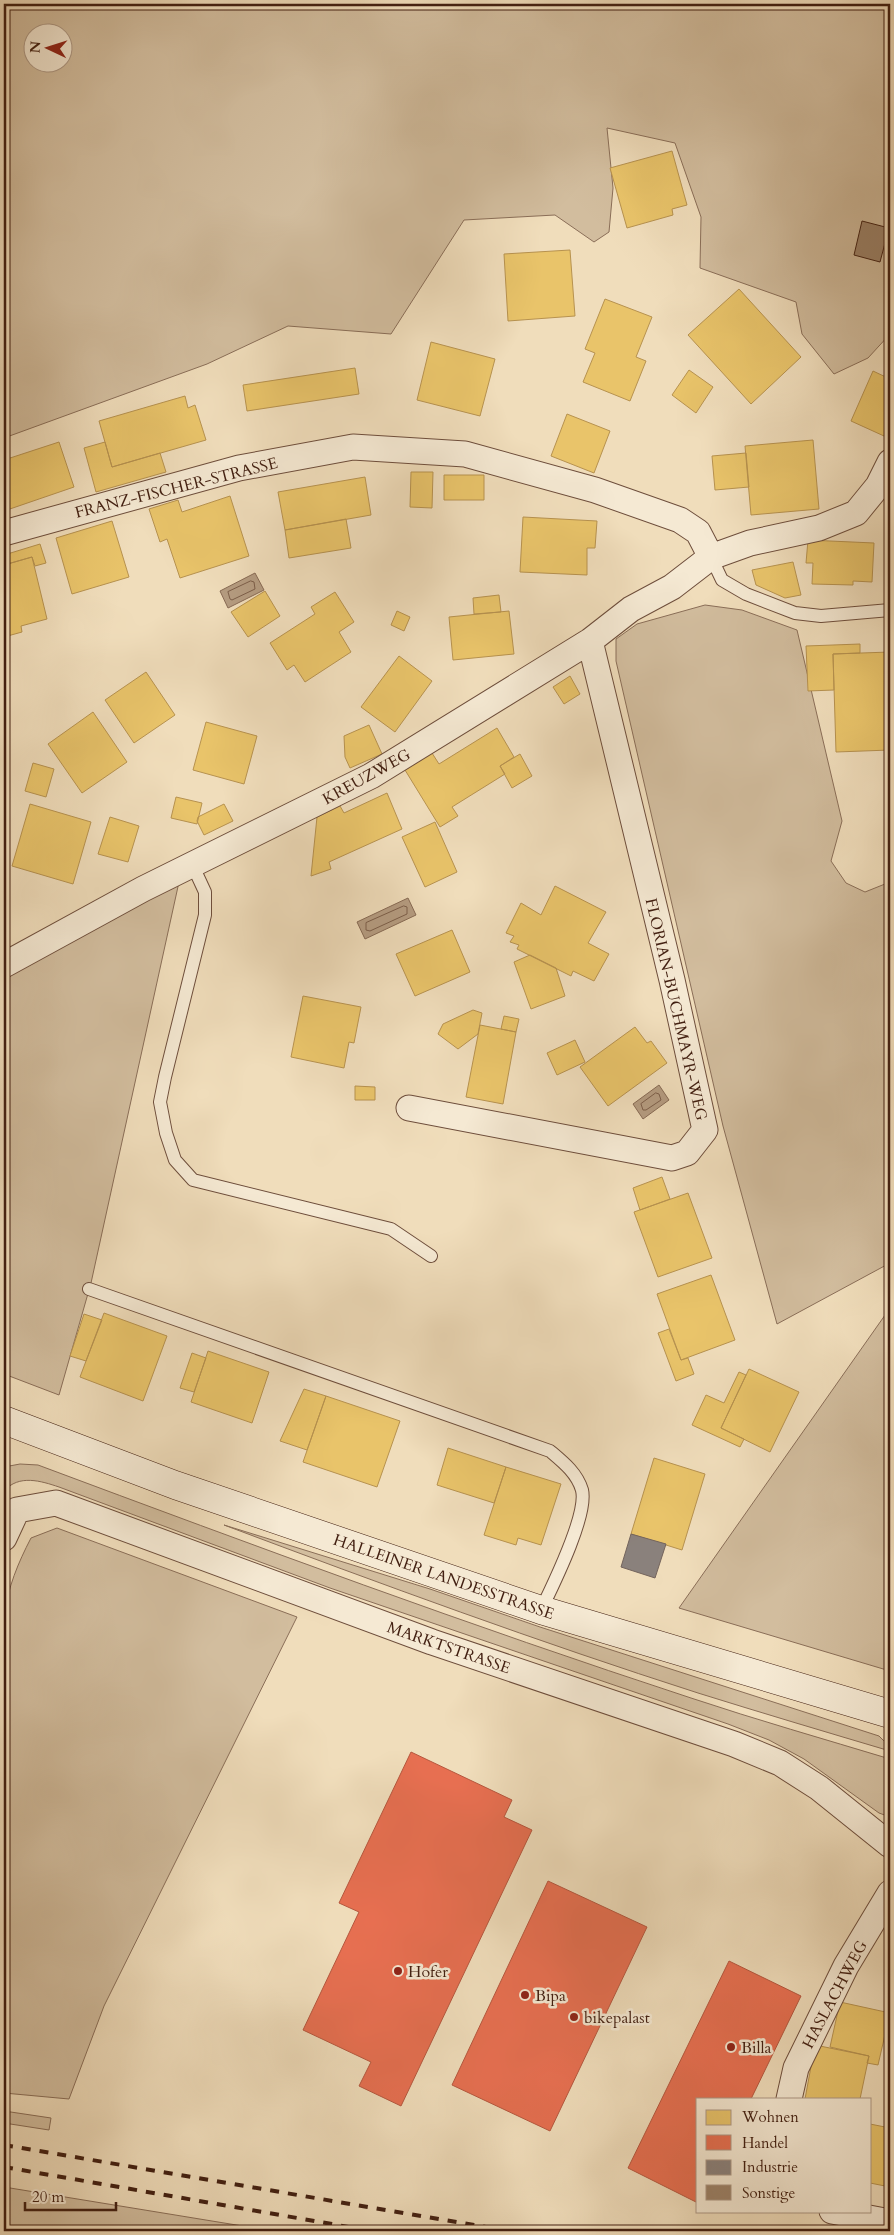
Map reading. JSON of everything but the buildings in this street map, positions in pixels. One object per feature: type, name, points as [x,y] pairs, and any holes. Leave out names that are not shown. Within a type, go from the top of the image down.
[{"type":"main road","name":"HALLEINER LANDESSTRASSE","points":[[4,1420],[174,1485],[541,1610],[890,1714]]},
{"type":"street","name":"FRANZ-FISCHER-STRASSE","points":[[4,533],[239,468],[352,447],[465,454],[595,490],[680,520],[698,532],[711,558]]},
{"type":"street","name":"KREUZWEG","points":[[4,965],[142,889],[372,776],[590,642],[631,609],[672,587],[711,558],[750,543],[819,528],[856,513],[878,486],[890,462]]},
{"type":"street","name":"FLORIAN-BUCHMAYR-WEG","points":[[409,1108],[672,1158],[687,1153],[705,1130],[672,980],[590,642]]},
{"type":"street","name":"MARKTSTRASSE","points":[[4,1538],[17,1510],[56,1503],[432,1642],[734,1744],[780,1763],[819,1788],[890,1846]]},
{"type":"street","name":"HASLACHWEG","points":[[789,2098],[800,2059],[846,1966],[890,1893]]},
{"type":"street","points":[[837,2212],[890,2222]]},
{"type":"lane","points":[[711,558],[722,580],[746,594],[795,613],[821,616],[890,610]]},
{"type":"lane","points":[[192,864],[205,892],[205,915],[160,1102],[166,1133],[175,1160],[193,1180],[391,1229],[430,1256]]},
{"type":"lane","points":[[90,1289],[550,1451],[570,1468],[582,1490],[580,1516],[560,1569],[541,1610]]},
{"type":"shaded area","points":[[4,4],[890,4],[890,334],[868,358],[834,374],[802,334],[796,302],[700,268],[701,217],[675,143],[607,128],[613,188],[609,232],[594,242],[555,215],[464,220],[391,334],[288,326],[207,364],[4,438]]},
{"type":"shaded area","points":[[705,605],[742,610],[797,630],[842,821],[831,861],[846,883],[865,892],[885,884],[890,885],[890,1263],[777,1324],[723,1126],[616,661],[616,639],[637,624]]},
{"type":"shaded area","points":[[179,882],[91,1283],[59,1395],[4,1374],[4,978]]},
{"type":"shaded area","points":[[890,1308],[890,1671],[679,1608]]},
{"type":"shaded area","points":[[20,1464],[38,1465],[363,1585],[609,1671],[741,1714],[890,1759],[890,1817],[879,1813],[804,1759],[769,1740],[728,1724],[330,1588],[52,1485],[30,1480],[16,1482],[4,1491],[4,1467]]},
{"type":"shaded area","points":[[224,1525],[430,1589],[540,1627],[879,1736],[890,1747],[890,1751],[698,1693],[579,1654],[401,1591]]},
{"type":"shaded area","points":[[57,1528],[297,1617],[104,2006],[69,2099],[4,2093],[4,1616],[14,1575],[31,1538]]},
{"type":"shaded area","points":[[4,2111],[51,2118],[49,2130],[4,2123]]},
{"type":"shaded area","points":[[4,2187],[273,2231],[4,2231]]},
{"type":"water","points":[[255,573],[264,590],[228,608],[220,591]]},
{"type":"water","points":[[408,898],[416,915],[365,939],[357,922]]},
{"type":"water","points":[[659,1085],[669,1100],[643,1119],[633,1104]]},
{"type":"railway","points":[[4,2145],[509,2231]]},
{"type":"railway","points":[[4,2167],[372,2231]]},
{"type":"place","name":"Hofer","points":[[398,1971]]},
{"type":"place","name":"Bipa","points":[[525,1995]]},
{"type":"place","name":"bikepalast","points":[[574,2017]]},
{"type":"place","name":"Billa","points":[[731,2047]]}]
